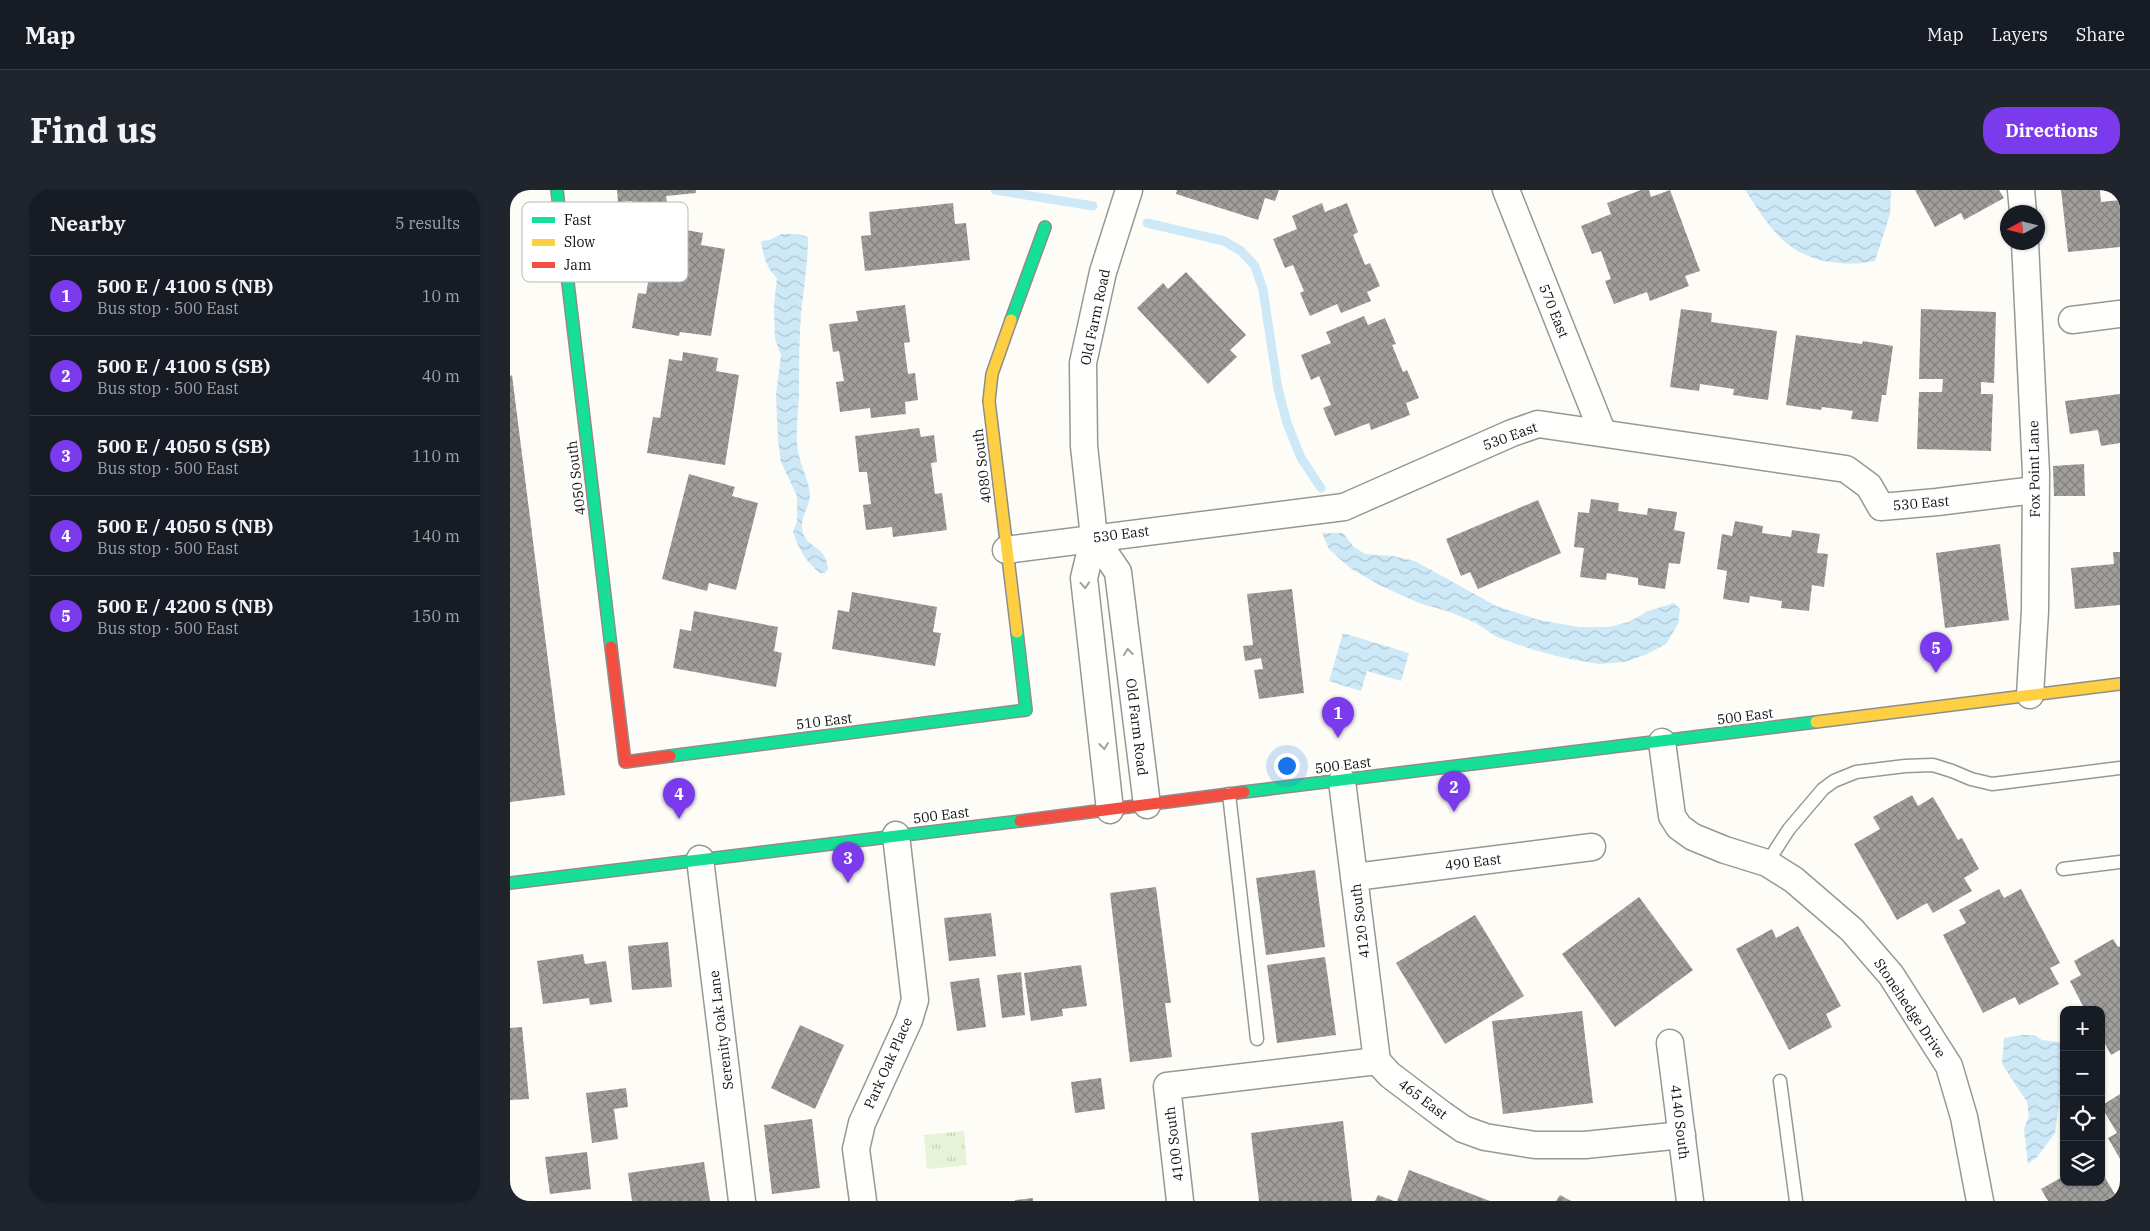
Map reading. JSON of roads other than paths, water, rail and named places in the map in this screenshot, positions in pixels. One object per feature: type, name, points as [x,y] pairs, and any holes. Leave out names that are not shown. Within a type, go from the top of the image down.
[{"type":"street","name":"Old Farm Road","points":[[1110,810],[1084,578],[1094,537],[1084,446],[1083,363],[1103,272],[1129,190]]},
{"type":"street","name":"570 East","points":[[1506,190],[1602,431]]},
{"type":"street","points":[[2021,190],[2022,205]]},
{"type":"street","name":"4080 South","points":[[1026,710],[989,401],[992,374],[1045,228]]},
{"type":"street","name":"Fox Point Lane","points":[[2025,250],[2035,490],[2035,610],[2030,695]]},
{"type":"street","name":"4050 South","points":[[568,282],[625,762]]},
{"type":"street","points":[[2072,320],[2120,314]]},
{"type":"street","name":"530 East","points":[[1006,550],[1094,537],[1344,507],[1512,433],[1538,424],[1602,431],[1846,469],[1869,486],[1880,507],[2035,490]]},
{"type":"street","name":"Old Farm Road","points":[[1094,537],[1118,572],[1147,804]]},
{"type":"street","name":"500 East","points":[[510,883],[2120,684]]},
{"type":"street","name":"510 East","points":[[625,762],[1026,710]]},
{"type":"street","name":"Stonehedge Drive","points":[[1662,742],[1672,816],[1679,828],[1693,837],[1725,850],[1767,863],[1794,880],[1852,930],[1891,975],[1949,1066],[1964,1117],[1980,1201]]},
{"type":"street","name":"4120 South","points":[[1342,780],[1377,1061]]},
{"type":"street","name":"Park Oak Place","points":[[863,1201],[856,1149],[862,1123],[909,1020],[915,1000],[896,835]]},
{"type":"street","name":"490 East","points":[[1355,877],[1592,847]]},
{"type":"street","name":"Serenity Oak Lane","points":[[700,859],[742,1201]]},
{"type":"street","name":"4140 South","points":[[1670,1043],[1690,1201]]},
{"type":"street","name":"4100 South","points":[[1180,1201],[1167,1086],[1377,1061]]},
{"type":"street","name":"465 East","points":[[1377,1061],[1390,1075],[1442,1115],[1463,1129],[1485,1137],[1535,1145],[1586,1145],[1682,1135]]},
{"type":"lane","points":[[1767,863],[1789,829],[1823,790],[1834,781],[1856,772],[1905,766],[1933,765],[1971,779],[1992,784],[2120,768]]},
{"type":"lane","points":[[1229,794],[1257,1039]]},
{"type":"lane","points":[[2063,868],[2120,862]]},
{"type":"lane","points":[[1780,1081],[1796,1201]]},
{"type":"water","points":[[1745,190],[1891,190],[1890,214],[1875,261],[1853,264],[1830,262],[1819,260],[1798,251],[1782,240]]},
{"type":"water","points":[[781,234],[797,234],[808,237],[807,266],[800,324],[797,443],[799,457],[810,494],[802,523],[803,534],[824,555],[828,569],[825,573],[820,573],[806,559],[793,532],[797,521],[797,496],[781,462],[778,441],[776,395],[781,355],[775,339],[774,305],[777,278],[764,256],[761,241],[770,240]]},
{"type":"water","points":[[1322,533],[1343,533],[1354,547],[1365,554],[1393,556],[1415,561],[1496,606],[1539,620],[1579,627],[1608,627],[1629,622],[1648,611],[1674,603],[1680,609],[1678,624],[1666,644],[1645,655],[1624,662],[1599,664],[1565,658],[1534,650],[1497,637],[1476,623],[1450,612],[1419,603],[1379,585],[1350,568],[1329,549]]},
{"type":"water","points":[[1343,633],[1409,653],[1401,681],[1367,671],[1361,691],[1329,681]]},
{"type":"water","points":[[2035,1035],[2042,1040],[2060,1043],[2060,1096],[2055,1133],[2037,1157],[2028,1164],[2024,1129],[2029,1116],[2027,1102],[2002,1064],[2004,1038]]},
{"type":"waterway","points":[[995,190],[1093,206]]},
{"type":"waterway","points":[[1147,223],[1224,241],[1241,251],[1255,266],[1263,290],[1278,389],[1287,423],[1301,458],[1321,488]]},
{"type":"place","name":"500 E / 4200 S (NB)","points":[[1936,673]]},
{"type":"place","name":"500 E / 4100 S (NB)","points":[[1338,738]]},
{"type":"place","name":"500 E / 4100 S (SB)","points":[[1454,812]]},
{"type":"place","name":"500 E / 4050 S (NB)","points":[[679,819]]},
{"type":"place","name":"500 E / 4050 S (SB)","points":[[848,883]]}]
